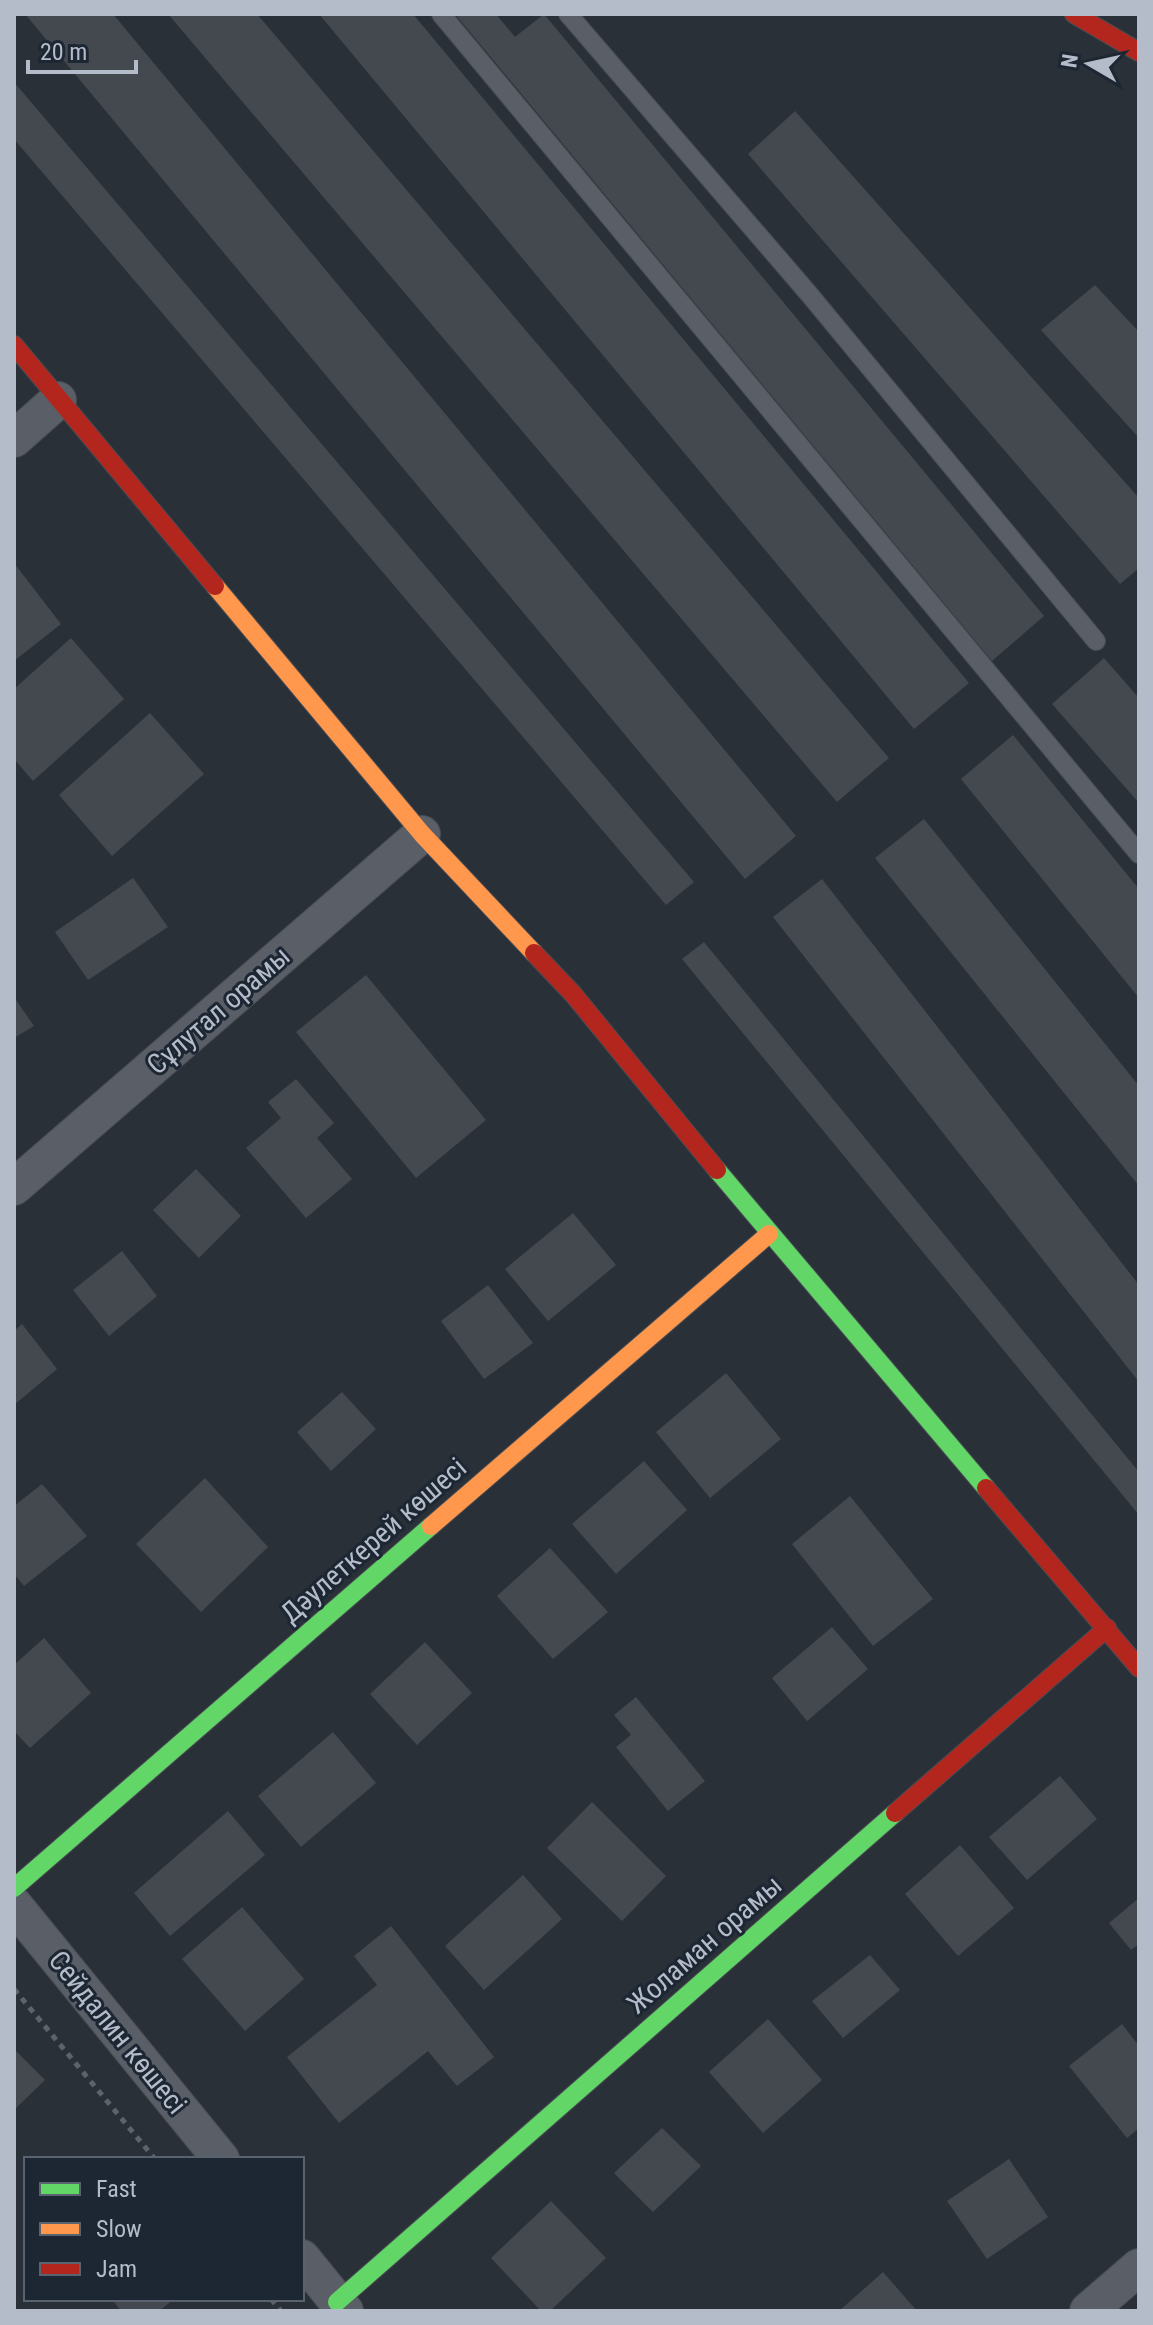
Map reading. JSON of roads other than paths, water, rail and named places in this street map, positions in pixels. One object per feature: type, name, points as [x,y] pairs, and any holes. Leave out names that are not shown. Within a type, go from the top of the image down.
[{"type":"street","points":[[1074,14],[1139,52]]},
{"type":"street","points":[[14,345],[422,834],[573,994],[769,1234],[1139,1668]]},
{"type":"street","points":[[14,439],[58,400]]},
{"type":"street","name":"Сұлутал орамы","points":[[14,1187],[422,834]]},
{"type":"street","name":"Дәулеткерей көшесі","points":[[14,1888],[769,1234]]},
{"type":"street","name":"Жоламан орамы","points":[[341,2306],[1107,1628]]},
{"type":"street","name":"Сейдалин көшесі","points":[[14,1905],[219,2157]]},
{"type":"street","points":[[304,2260],[341,2306]]},
{"type":"street","points":[[1088,2311],[1139,2267]]},
{"type":"lane","points":[[441,14],[1139,854]]},
{"type":"lane","points":[[568,14],[809,294],[1096,641]]}]
